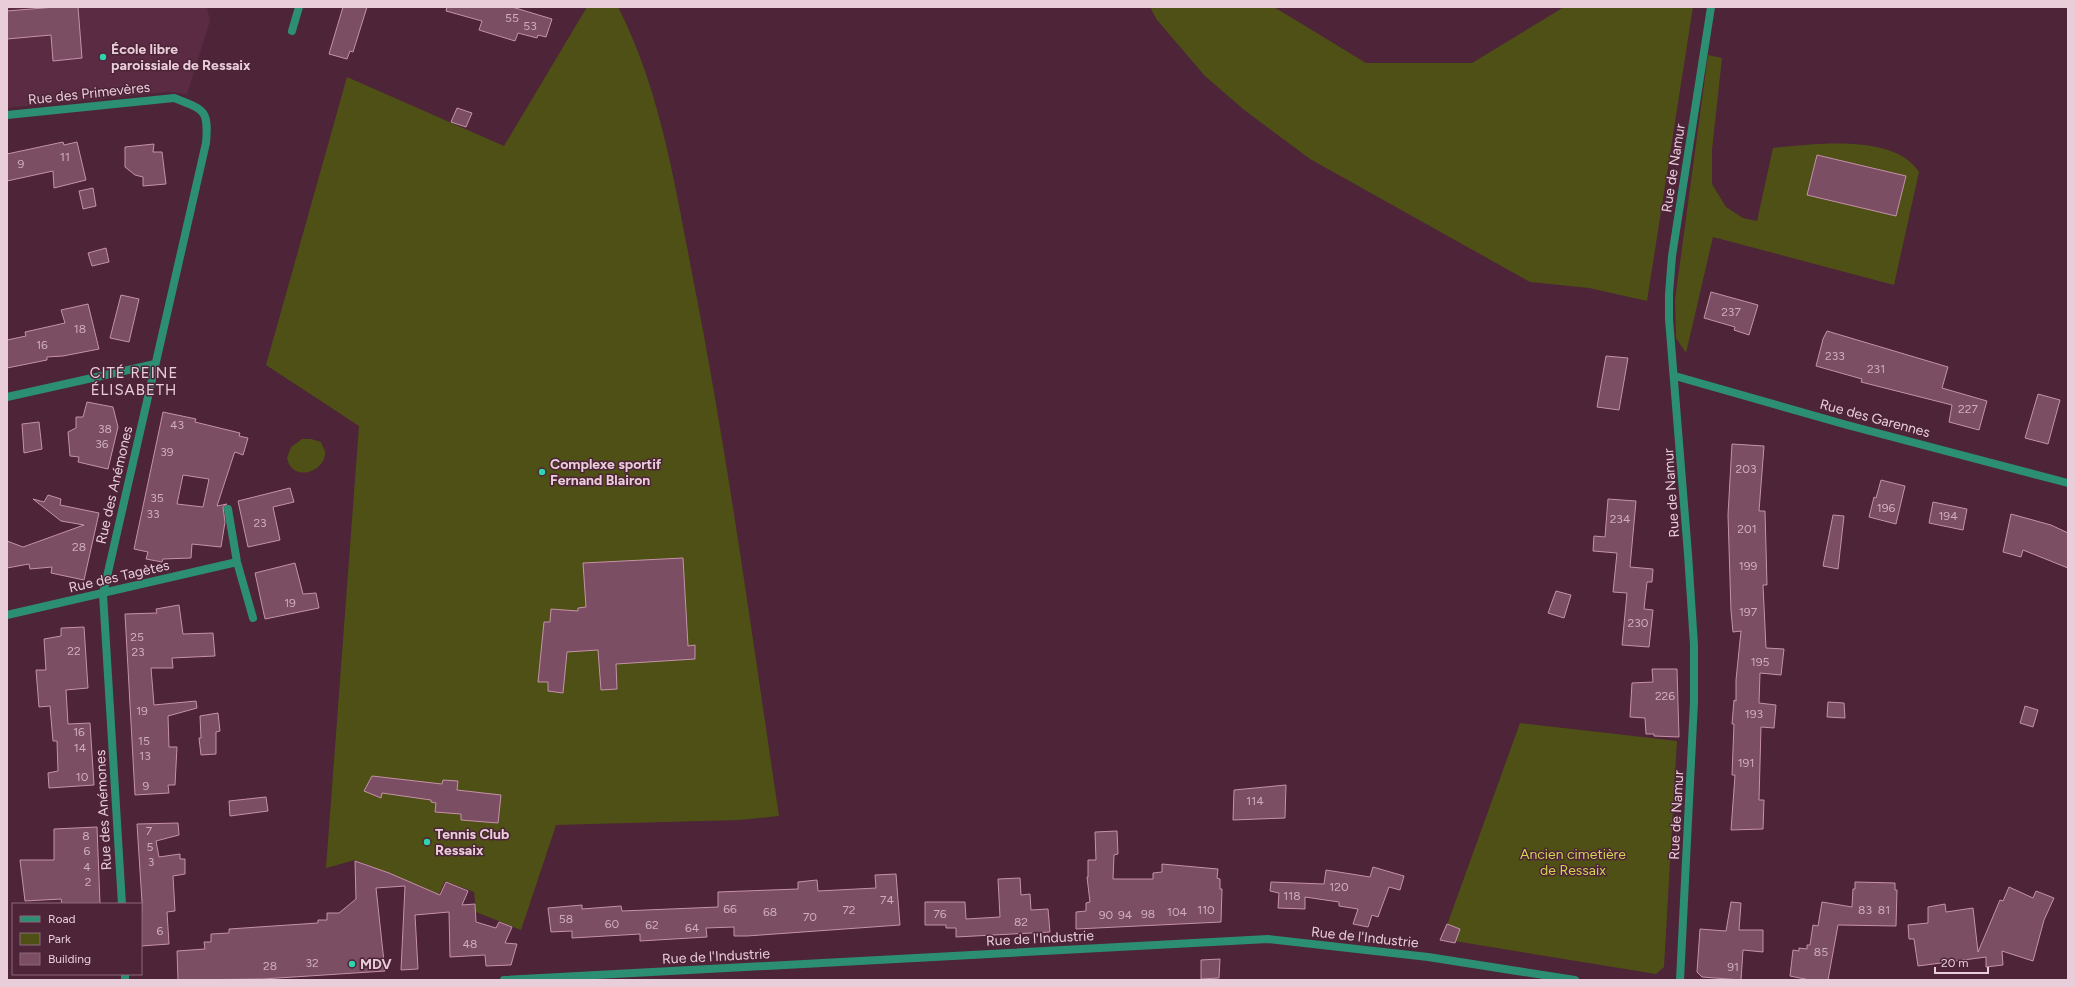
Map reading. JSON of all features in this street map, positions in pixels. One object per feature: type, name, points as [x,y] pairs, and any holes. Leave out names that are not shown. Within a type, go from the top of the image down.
[{"type":"street","points":[[292,31],[299,7]]},
{"type":"street","name":"Rue de Namur","points":[[1680,980],[1694,710],[1694,645],[1675,376],[1669,318],[1669,294],[1672,256],[1711,7]]},
{"type":"street","name":"Rue des Primevères","points":[[7,115],[174,98]]},
{"type":"street","name":"Rue des Anémones","points":[[122,903],[103,594],[206,143],[208,121],[199,108],[174,98]]},
{"type":"street","points":[[7,397],[155,364]]},
{"type":"street","name":"Rue des Garennes","points":[[1675,376],[1847,425],[2068,483]]},
{"type":"street","points":[[228,509],[237,562],[253,618]]},
{"type":"street","name":"Rue des Tagètes","points":[[7,615],[237,562]]},
{"type":"street","name":"Rue de l'Industrie","points":[[504,980],[1268,939],[1428,957],[1575,980]]},
{"type":"shaded area","name":"École libre paroissiale de Ressaix","points":[[7,7],[207,7],[210,21],[187,94],[169,92],[7,108]]},
{"type":"green space","name":"Complexe sportif Fernand Blairon","points":[[587,7],[618,7],[633,39],[645,72],[656,105],[665,140],[706,345],[739,546],[779,816],[739,820],[556,825],[521,930],[476,912],[474,892],[445,881],[439,894],[355,860],[326,868],[359,426],[266,365],[347,77],[504,146]]},
{"type":"green space","points":[[1150,7],[1274,7],[1366,63],[1472,63],[1564,7],[1693,7],[1647,301],[1589,288],[1530,282],[1310,159],[1243,109],[1205,76],[1157,20]]},
{"type":"green space","points":[[1708,55],[1722,58],[1712,150],[1712,184],[1726,207],[1743,218],[1757,221],[1773,148],[1830,144],[1873,146],[1892,151],[1907,160],[1919,172],[1894,285],[1713,237],[1686,353],[1676,338],[1675,300]]},
{"type":"green space","points":[[302,439],[311,439],[321,442],[325,451],[325,457],[318,467],[307,472],[296,471],[290,466],[287,458],[291,447]]},
{"type":"green space","name":"Ancien cimetière de Ressaix","points":[[1520,723],[1677,741],[1664,967],[1656,974],[1442,939]]},
{"type":"building","points":[[55,7],[78,7],[82,58],[53,61],[51,35],[7,39],[7,11]]},
{"type":"building","points":[[343,7],[367,7],[353,52],[350,51],[347,59],[329,54]]},
{"type":"building","points":[[447,7],[512,7],[552,19],[546,37],[538,35],[537,38],[518,33],[515,41],[479,30],[482,21],[446,11]]},
{"type":"building","points":[[457,108],[472,113],[466,127],[451,122]]},
{"type":"building","points":[[63,142],[64,145],[77,142],[86,180],[54,188],[53,171],[7,181],[7,154]]},
{"type":"building","points":[[154,144],[153,152],[162,152],[166,184],[143,186],[143,177],[135,175],[125,167],[125,147]]},
{"type":"building","points":[[1817,155],[1906,176],[1896,216],[1807,195]]},
{"type":"building","points":[[93,188],[96,206],[83,209],[79,191]]},
{"type":"building","points":[[106,248],[109,262],[92,266],[88,253]]},
{"type":"building","points":[[1711,292],[1758,305],[1749,335],[1734,330],[1735,327],[1704,318]]},
{"type":"building","points":[[121,295],[139,299],[129,342],[110,338]]},
{"type":"building","points":[[88,304],[99,349],[63,356],[47,357],[47,360],[7,368],[7,340],[26,336],[25,332],[65,323],[61,310]]},
{"type":"building","points":[[1827,331],[1948,367],[1942,388],[1987,401],[1979,430],[1949,422],[1952,405],[1861,382],[1862,379],[1816,366],[1823,339]]},
{"type":"building","points":[[1606,356],[1628,358],[1619,410],[1597,407]]},
{"type":"building","points":[[2038,394],[2060,400],[2048,444],[2025,438]]},
{"type":"building","points":[[87,402],[113,407],[118,427],[108,469],[78,462],[79,457],[70,456],[68,432],[76,428],[76,417],[83,417]]},
{"type":"building","points":[[163,412],[196,419],[195,422],[240,433],[239,436],[248,438],[243,455],[235,452],[234,454],[217,506],[227,504],[223,507],[225,522],[221,547],[192,544],[191,558],[163,559],[162,562],[146,559],[148,552],[134,549]],"holes":[[[183,475],[209,479],[203,507],[177,504]]]},
{"type":"building","points":[[39,422],[42,449],[24,453],[22,424]]},
{"type":"building","points":[[1732,444],[1764,446],[1759,511],[1765,511],[1767,585],[1763,585],[1766,648],[1784,649],[1781,675],[1760,673],[1759,703],[1776,705],[1774,728],[1761,727],[1759,800],[1764,800],[1763,829],[1731,830],[1735,775],[1732,775],[1734,724],[1732,724],[1734,700],[1736,701],[1736,680],[1741,631],[1733,632],[1731,611],[1728,515]]},
{"type":"building","points":[[1881,480],[1905,486],[1896,524],[1869,517],[1874,497],[1876,498]]},
{"type":"building","points":[[290,488],[294,502],[273,507],[280,540],[248,547],[238,501]]},
{"type":"building","points":[[48,495],[61,499],[60,505],[99,513],[84,580],[51,573],[52,567],[30,569],[29,564],[7,568],[7,541],[23,547],[84,525],[61,521],[33,499],[44,502]]},
{"type":"building","points":[[1608,499],[1636,501],[1630,567],[1653,569],[1652,582],[1647,582],[1644,609],[1653,610],[1649,647],[1622,645],[1627,593],[1613,592],[1617,553],[1593,551],[1594,536],[1605,537]]},
{"type":"building","points":[[1933,502],[1967,509],[1963,530],[1929,523]]},
{"type":"building","points":[[2011,514],[2051,525],[2068,533],[2068,568],[2023,550],[2021,557],[2003,552]]},
{"type":"building","points":[[1833,515],[1844,516],[1838,569],[1823,566]]},
{"type":"building","points":[[683,558],[688,646],[695,645],[695,659],[616,664],[617,689],[601,690],[598,650],[567,652],[563,693],[548,691],[548,682],[538,682],[544,622],[550,622],[551,609],[578,611],[578,608],[586,607],[583,563]]},
{"type":"building","points":[[295,563],[303,594],[316,593],[319,608],[265,619],[255,573]]},
{"type":"building","points":[[1556,591],[1571,595],[1564,618],[1548,613]]},
{"type":"building","points":[[179,605],[183,634],[213,633],[215,656],[172,658],[173,668],[151,668],[154,705],[196,701],[197,708],[168,716],[169,747],[177,747],[175,785],[168,785],[169,793],[135,795],[125,614],[157,613],[156,609]]},
{"type":"building","points":[[84,627],[88,688],[66,690],[68,724],[90,723],[94,785],[49,788],[48,773],[58,771],[57,741],[53,741],[50,706],[39,707],[36,670],[46,670],[44,639],[61,636],[61,628]]},
{"type":"building","points":[[1652,669],[1677,669],[1679,737],[1654,736],[1654,734],[1646,734],[1645,718],[1630,717],[1632,683],[1653,682]]},
{"type":"building","points":[[1828,702],[1844,703],[1845,718],[1827,717]]},
{"type":"building","points":[[2025,706],[2038,710],[2033,727],[2020,723]]},
{"type":"building","points":[[218,713],[220,731],[216,732],[216,754],[201,755],[199,738],[201,738],[200,716]]},
{"type":"building","points":[[372,776],[442,784],[443,780],[458,781],[457,790],[501,795],[498,823],[461,820],[461,814],[435,812],[436,803],[431,802],[431,800],[382,793],[381,798],[364,791]]},
{"type":"building","points":[[1286,785],[1285,818],[1233,820],[1234,790]]},
{"type":"building","points":[[266,797],[268,811],[230,816],[229,801]]},
{"type":"building","points":[[178,823],[179,835],[156,841],[159,857],[180,854],[180,859],[185,859],[185,874],[173,876],[175,911],[167,912],[169,944],[142,946],[142,902],[137,824]]},
{"type":"building","points":[[97,827],[100,903],[62,903],[61,899],[25,901],[20,860],[54,860],[54,829]]},
{"type":"building","points":[[1117,831],[1118,854],[1114,855],[1113,879],[1153,879],[1153,873],[1162,872],[1162,864],[1218,869],[1217,878],[1220,879],[1220,889],[1222,889],[1221,922],[1076,929],[1076,912],[1086,911],[1086,903],[1090,902],[1087,877],[1088,860],[1096,860],[1095,832]]},
{"type":"building","points":[[355,861],[389,873],[440,895],[446,882],[468,891],[462,905],[475,904],[476,922],[496,928],[499,922],[512,927],[505,943],[517,944],[511,965],[486,966],[485,955],[450,957],[449,912],[415,915],[418,969],[401,970],[405,886],[376,888],[385,971],[263,979],[178,980],[177,951],[205,949],[204,942],[211,942],[211,934],[229,933],[229,929],[318,923],[318,920],[327,920],[327,913],[339,913],[356,899]]},
{"type":"building","points":[[1373,867],[1404,876],[1400,890],[1389,887],[1378,917],[1372,915],[1368,927],[1353,924],[1358,909],[1339,906],[1339,902],[1305,897],[1305,909],[1278,908],[1279,893],[1270,891],[1271,882],[1324,884],[1326,870],[1370,877]]},
{"type":"building","points":[[896,874],[900,925],[747,936],[734,936],[734,927],[706,928],[707,937],[640,941],[640,934],[572,938],[572,931],[551,932],[548,908],[582,905],[582,909],[621,906],[622,911],[718,907],[718,892],[798,889],[798,882],[817,880],[818,891],[876,888],[875,875]]},
{"type":"building","points":[[1020,878],[1021,895],[1030,894],[1031,910],[1048,909],[1050,932],[956,937],[956,928],[946,928],[946,925],[925,925],[925,902],[965,902],[966,919],[1000,917],[998,879]]},
{"type":"building","points":[[1855,882],[1895,883],[1895,890],[1897,890],[1896,926],[1838,925],[1828,980],[1810,980],[1790,976],[1793,950],[1799,951],[1799,948],[1807,949],[1807,945],[1810,945],[1813,925],[1818,926],[1822,902],[1852,907]]},
{"type":"building","points":[[2009,887],[2033,898],[2036,891],[2054,898],[2044,920],[2033,961],[2002,951],[2003,965],[1986,967],[1986,957],[1918,966],[1914,939],[1909,939],[1908,925],[1928,923],[1928,907],[1945,904],[1946,912],[1973,908],[1978,952],[2000,900],[2003,901]]},
{"type":"building","points":[[1731,902],[1741,903],[1739,930],[1763,930],[1763,952],[1743,950],[1741,980],[1702,977],[1697,972],[1700,929],[1726,931]]},
{"type":"building","points":[[1447,924],[1460,929],[1455,943],[1440,940]]},
{"type":"building","points":[[1220,959],[1219,978],[1201,979],[1201,960]]},
{"type":"place","name":"École libre paroissiale de Ressaix","points":[[103,57]]},
{"type":"place","name":"Complexe sportif Fernand Blairon","points":[[542,472]]},
{"type":"place","name":"Tennis Club Ressaix","points":[[427,842]]},
{"type":"place","name":"MDV","points":[[352,964]]},
{"type":"district","name":"CITÉ REINE ÉLISABETH","points":[[134,382]]}]
